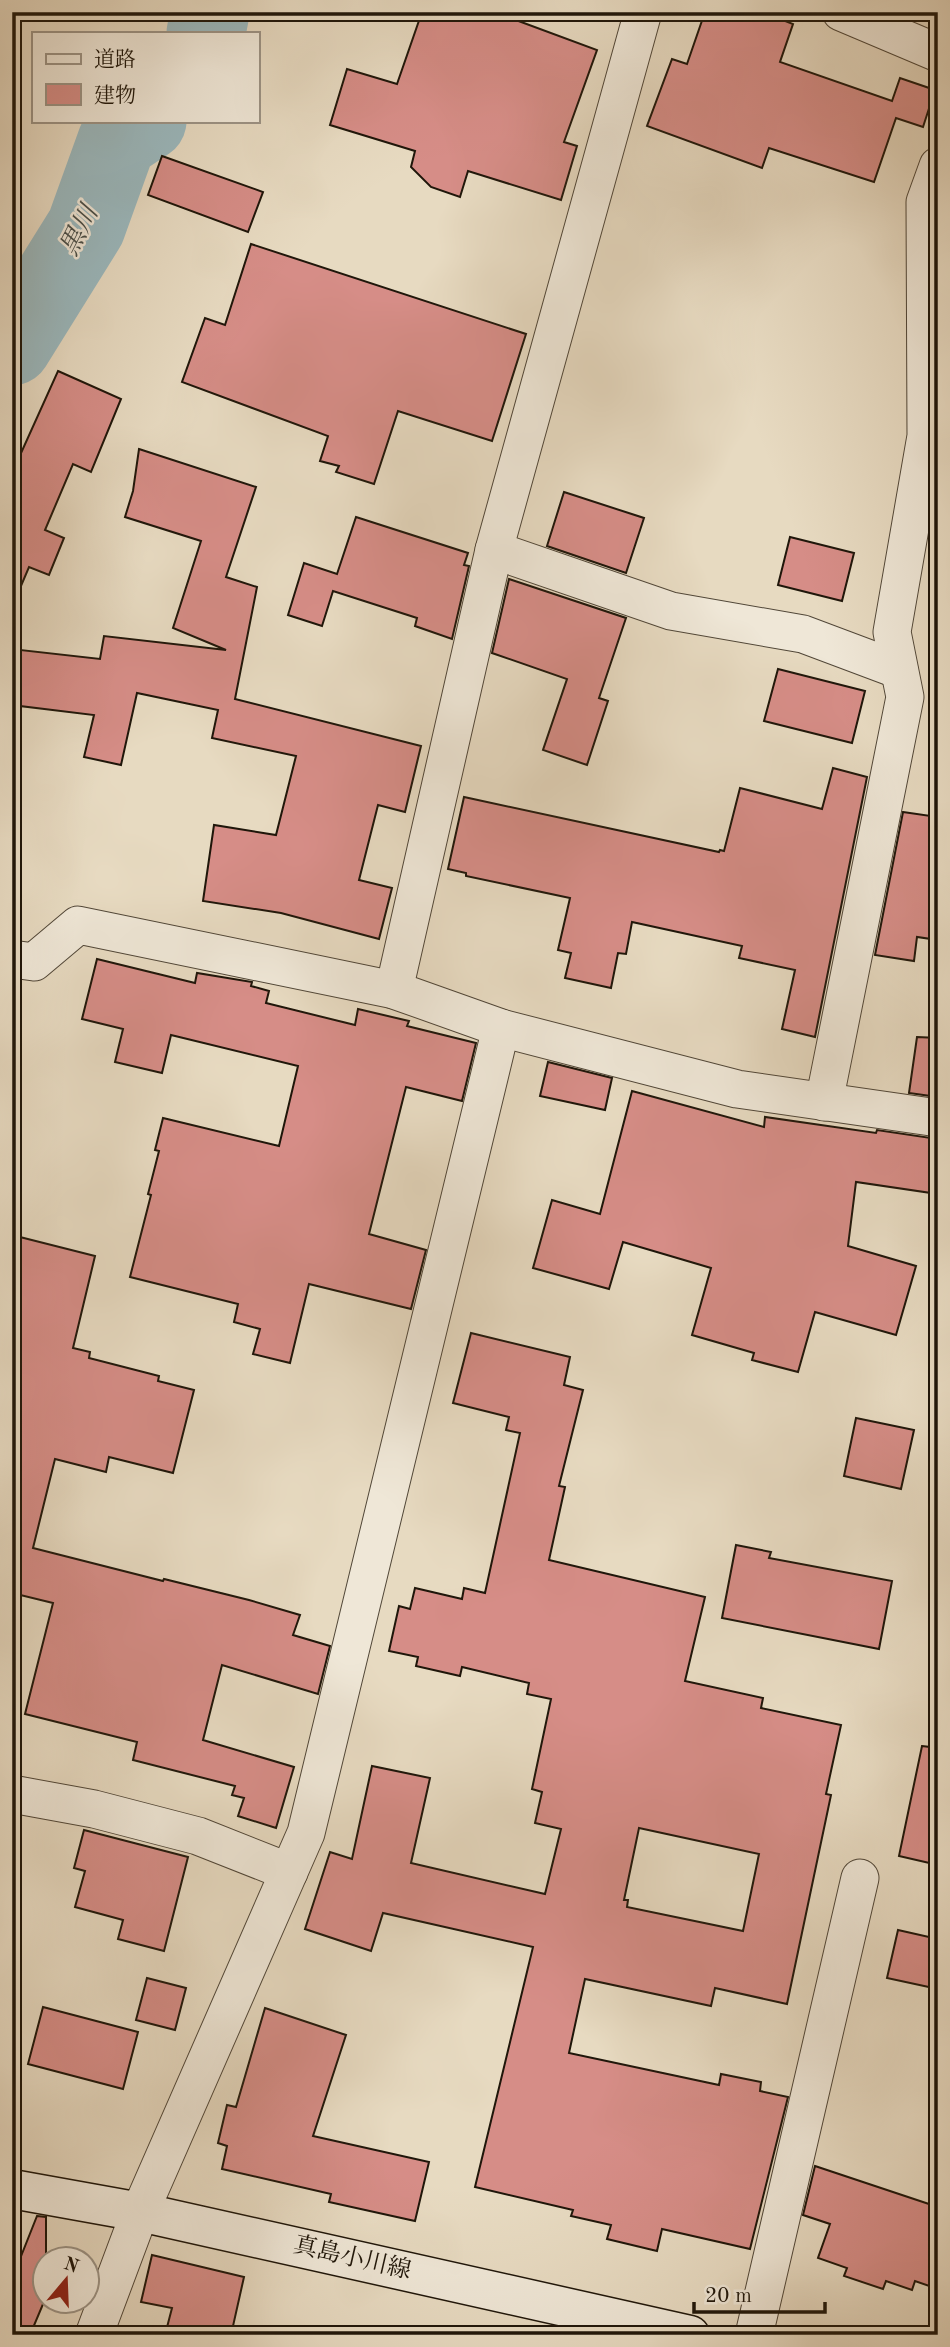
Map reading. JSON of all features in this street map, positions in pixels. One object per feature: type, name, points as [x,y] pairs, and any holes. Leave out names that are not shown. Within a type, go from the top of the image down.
[{"type":"street","points":[[394,990],[494,550],[643,12]]},
{"type":"street","points":[[841,12],[938,53]]},
{"type":"street","points":[[824,1102],[905,697],[892,632],[926,436],[925,202],[938,166]]},
{"type":"street","points":[[494,550],[671,611],[803,634],[899,670]]},
{"type":"street","points":[[12,959],[34,962],[78,925],[394,990],[501,1028],[737,1089],[938,1118]]},
{"type":"street","points":[[94,2335],[140,2212],[306,1833],[501,1028]]},
{"type":"street","points":[[12,1794],[94,1809],[198,1836],[289,1872]]},
{"type":"street","points":[[754,2335],[860,1878]]},
{"type":"street","name":"真島小川線","points":[[12,2189],[140,2212],[690,2335]]},
{"type":"building","points":[[422,12],[494,12],[597,50],[564,142],[577,146],[561,200],[468,171],[460,197],[431,187],[411,167],[415,151],[330,125],[347,69],[397,84]]},
{"type":"building","points":[[705,12],[762,12],[793,24],[780,62],[892,101],[900,78],[935,90],[923,127],[896,118],[874,182],[769,148],[762,168],[647,126],[672,59],[687,64]]},
{"type":"building","points":[[162,156],[263,192],[248,232],[148,195]]},
{"type":"building","points":[[251,244],[526,334],[492,441],[398,411],[374,484],[336,472],[339,466],[320,461],[328,436],[182,382],[205,318],[225,325]]},
{"type":"building","points":[[58,371],[121,399],[91,472],[73,464],[45,530],[64,538],[49,575],[29,567],[12,607],[12,473]]},
{"type":"building","points":[[139,449],[256,487],[226,577],[257,587],[235,699],[421,746],[405,812],[378,805],[359,880],[392,888],[379,939],[281,913],[203,901],[214,825],[276,835],[296,756],[212,738],[218,710],[137,693],[121,765],[84,757],[94,715],[12,705],[12,649],[100,659],[104,636],[226,650],[173,628],[201,541],[125,517],[133,491]]},
{"type":"building","points":[[564,492],[644,518],[626,573],[547,546]]},
{"type":"building","points":[[356,517],[468,553],[464,565],[469,566],[452,639],[415,626],[417,618],[333,591],[322,626],[288,615],[304,563],[337,574]]},
{"type":"building","points":[[790,537],[854,553],[842,601],[778,585]]},
{"type":"building","points":[[509,579],[626,618],[599,698],[608,701],[587,765],[543,750],[567,679],[492,653]]},
{"type":"building","points":[[778,669],[865,691],[852,743],[764,721]]},
{"type":"building","points":[[833,768],[867,777],[815,1037],[782,1029],[795,970],[739,958],[742,946],[632,922],[626,954],[618,953],[611,988],[565,978],[571,953],[558,950],[570,898],[466,876],[466,873],[448,869],[464,797],[719,852],[724,851],[740,788],[822,809]]},
{"type":"building","points":[[903,812],[938,817],[938,940],[917,937],[914,961],[875,955]]},
{"type":"building","points":[[97,959],[195,983],[197,973],[252,982],[251,986],[269,991],[266,1003],[355,1025],[358,1009],[409,1021],[407,1026],[476,1043],[462,1101],[406,1087],[369,1234],[426,1250],[411,1309],[309,1284],[290,1363],[253,1354],[260,1329],[234,1322],[238,1304],[130,1277],[151,1195],[148,1194],[159,1151],[155,1150],[163,1118],[279,1146],[298,1066],[171,1035],[162,1073],[115,1062],[123,1029],[82,1019]]},
{"type":"building","points":[[917,1037],[938,1038],[938,1097],[909,1093]]},
{"type":"building","points":[[548,1062],[612,1078],[605,1110],[540,1096]]},
{"type":"building","points":[[632,1091],[764,1127],[765,1117],[938,1139],[938,1194],[856,1182],[848,1246],[916,1266],[896,1335],[815,1312],[798,1372],[752,1360],[754,1353],[692,1335],[711,1268],[623,1242],[609,1289],[533,1268],[552,1200],[600,1214]]},
{"type":"building","points":[[12,1235],[95,1256],[73,1348],[90,1352],[89,1358],[159,1376],[158,1381],[194,1390],[173,1473],[109,1457],[106,1472],[55,1459],[33,1548],[249,1600],[300,1615],[293,1635],[330,1646],[318,1694],[222,1665],[203,1740],[294,1767],[276,1828],[238,1816],[244,1798],[232,1795],[235,1786],[133,1760],[137,1742],[25,1714],[53,1603],[12,1593]]},
{"type":"building","points":[[471,1333],[570,1357],[564,1385],[583,1390],[559,1486],[565,1487],[549,1560],[705,1597],[685,1681],[763,1698],[761,1708],[841,1725],[826,1794],[831,1795],[787,2004],[715,1988],[711,2006],[585,1979],[569,2053],[719,2085],[721,2074],[761,2082],[760,2091],[788,2097],[750,2249],[662,2229],[657,2251],[607,2239],[611,2225],[571,2216],[573,2210],[475,2187],[533,1947],[383,1913],[371,1951],[305,1929],[330,1852],[352,1859],[372,1766],[430,1778],[411,1863],[545,1894],[561,1829],[535,1823],[542,1792],[532,1789],[551,1699],[527,1694],[529,1683],[462,1667],[460,1676],[416,1666],[418,1657],[389,1651],[399,1606],[410,1609],[415,1588],[462,1599],[464,1588],[485,1593],[520,1433],[506,1430],[509,1417],[453,1403]],"holes":[[[639,1828],[759,1854],[743,1931],[627,1907],[628,1900],[624,1900]]]},
{"type":"building","points":[[856,1418],[914,1430],[901,1489],[844,1476]]},
{"type":"building","points":[[736,1545],[771,1552],[769,1558],[892,1581],[879,1649],[722,1618]]},
{"type":"building","points":[[922,1746],[938,1748],[938,1865],[899,1856]]},
{"type":"building","points":[[84,1830],[188,1857],[164,1951],[118,1939],[123,1920],[75,1907],[85,1871],[74,1868]]},
{"type":"building","points":[[898,1930],[938,1939],[938,1989],[887,1978]]},
{"type":"building","points":[[147,1978],[186,1988],[175,2030],[136,2020]]},
{"type":"building","points":[[43,2007],[138,2032],[123,2089],[28,2064]]},
{"type":"building","points":[[265,2008],[346,2035],[313,2136],[429,2162],[415,2221],[329,2202],[331,2194],[222,2169],[227,2146],[218,2143],[227,2105],[236,2107]]},
{"type":"building","points":[[815,2166],[938,2207],[938,2289],[915,2281],[912,2290],[886,2281],[883,2289],[844,2276],[847,2268],[818,2258],[830,2224],[803,2215]]},
{"type":"building","points":[[37,2216],[46,2217],[46,2246],[32,2246],[32,2316],[38,2316],[30,2335],[12,2335],[12,2279]]},
{"type":"building","points":[[152,2255],[244,2277],[231,2335],[165,2335],[172,2308],[141,2302]]},
{"type":"waterway","name":"黒川","points":[[206,32],[210,12]]},
{"type":"waterway","name":"黒川","points":[[12,346],[86,227],[117,141],[146,122]]}]
